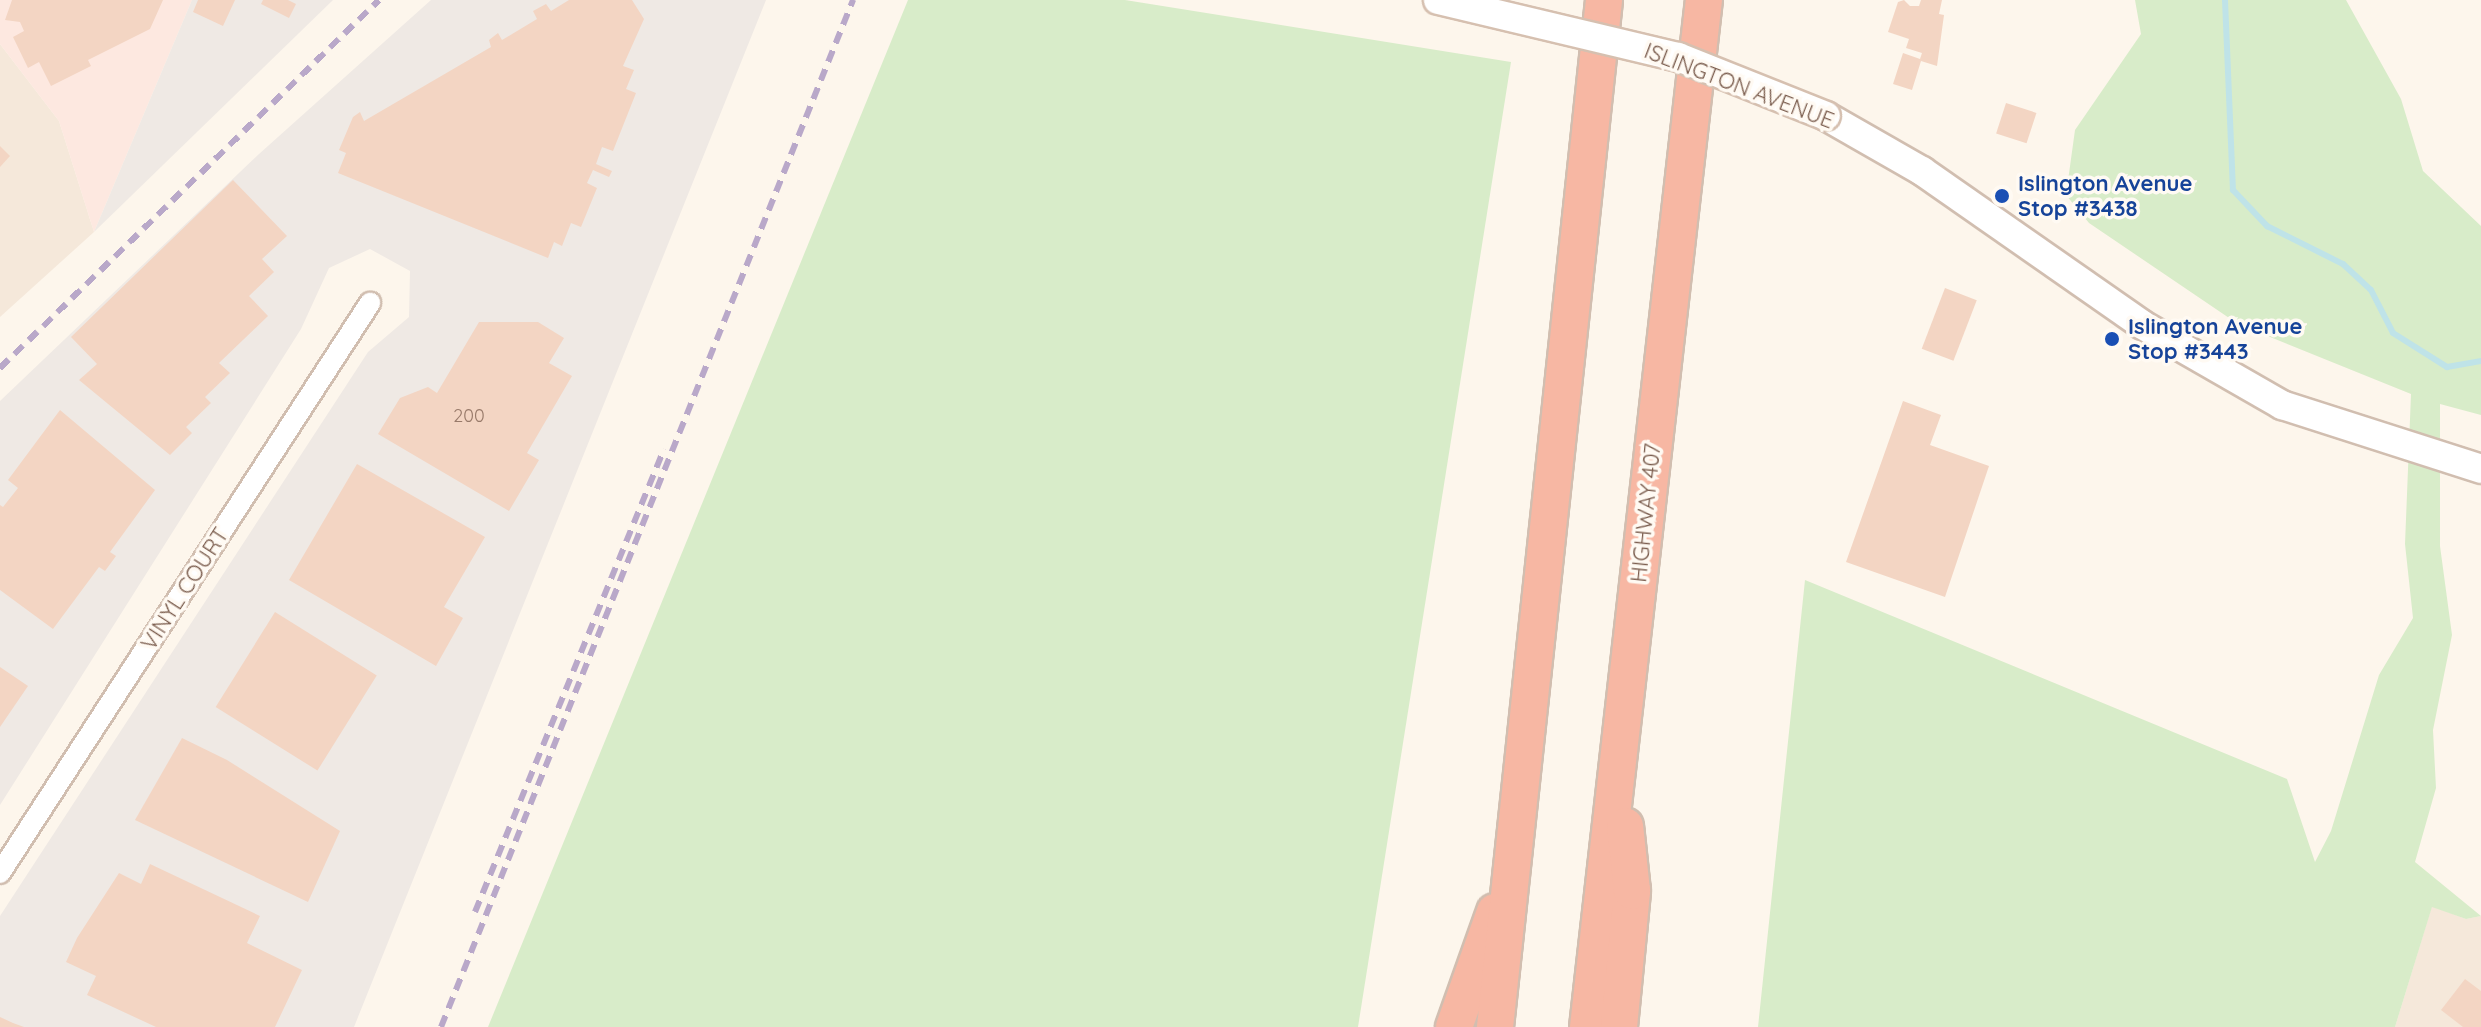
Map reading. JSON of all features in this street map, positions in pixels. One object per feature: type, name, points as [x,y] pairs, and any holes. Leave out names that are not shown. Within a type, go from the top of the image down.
[{"type":"highway","points":[[1495,1027],[1604,0]]},
{"type":"highway","name":"HIGHWAY 407","points":[[1588,1027],[1704,0]]},
{"type":"highway","points":[[1617,762],[1632,891],[1619,1027]]},
{"type":"highway","points":[[1454,1027],[1515,858]]},
{"type":"main road","name":"ISLINGTON AVENUE","points":[[1438,0],[1678,57],[1826,116],[1922,171],[2141,324],[2282,405],[2481,469]]},
{"type":"street","name":"VINYL COURT","points":[[0,873],[370,303]]},
{"type":"shaded area","points":[[0,0],[192,0],[94,232],[59,121],[0,44]]},
{"type":"shaded area","points":[[192,0],[333,0],[94,232]]},
{"type":"shaded area","points":[[431,0],[766,0],[354,1027],[0,1027],[0,916],[368,352],[409,317],[410,271],[370,249],[329,268],[301,329],[0,805],[0,401],[259,154]]},
{"type":"shaded area","points":[[0,44],[59,121],[94,232],[0,317]]},
{"type":"shaded area","points":[[2432,906],[2466,919],[2481,916],[2481,1027],[2395,1027]]},
{"type":"green space","points":[[908,0],[1125,0],[1511,62],[1358,1027],[488,1027]]},
{"type":"green space","points":[[2135,0],[2346,0],[2401,99],[2423,171],[2481,226],[2481,415],[2440,404],[2440,546],[2452,635],[2433,730],[2436,788],[2415,862],[2481,916],[2466,919],[2432,907],[2395,1027],[1758,1027],[1805,580],[2287,779],[2315,862],[2331,831],[2379,675],[2413,618],[2405,544],[2411,394],[2238,324],[2089,223],[2066,195],[2075,130],[2141,34]]},
{"type":"building","points":[[12,0],[163,0],[150,29],[88,60],[91,66],[51,86],[39,62],[28,68],[13,37],[24,31],[20,22],[5,20]]},
{"type":"building","points":[[198,0],[235,0],[223,26],[193,12]]},
{"type":"building","points":[[263,0],[288,0],[296,4],[289,18],[261,4]]},
{"type":"building","points":[[569,0],[632,0],[644,19],[623,66],[634,70],[626,89],[636,93],[613,151],[602,147],[596,164],[612,171],[609,177],[593,170],[587,183],[597,188],[581,227],[571,223],[562,246],[554,242],[548,258],[338,173],[346,153],[339,150],[353,117],[360,112],[364,121],[491,47],[489,40],[498,33],[502,40],[537,19],[533,11],[546,4],[551,11]]},
{"type":"building","points":[[1904,0],[1910,6],[1919,6],[1921,0],[1942,0],[1939,14],[1944,15],[1937,66],[1921,61],[1912,90],[1893,84],[1903,53],[1920,59],[1922,53],[1906,48],[1909,39],[1888,32],[1898,2]]},
{"type":"building","points":[[2006,103],[2036,113],[2027,143],[1996,133]]},
{"type":"building","points":[[0,146],[10,156],[0,167]]},
{"type":"building","points":[[233,180],[287,236],[262,259],[274,272],[249,296],[268,316],[219,363],[230,373],[205,397],[211,403],[186,427],[192,433],[170,455],[79,380],[97,364],[71,337]]},
{"type":"building","points":[[1945,288],[1977,300],[1953,361],[1922,349]]},
{"type":"building","points":[[479,322],[538,322],[564,338],[549,363],[572,376],[527,453],[539,460],[509,511],[378,434],[400,398],[428,387],[437,393]]},
{"type":"building","points":[[1903,401],[1941,415],[1930,445],[1989,466],[1945,597],[1846,562]]},
{"type":"building","points":[[60,410],[155,490],[110,552],[116,556],[105,571],[99,567],[53,629],[0,590],[0,505],[3,507],[18,488],[8,480]]},
{"type":"building","points":[[357,464],[485,537],[444,607],[463,618],[436,666],[289,580]]},
{"type":"building","points":[[275,612],[377,676],[317,771],[216,707]]},
{"type":"building","points":[[0,667],[28,686],[0,727]]},
{"type":"building","points":[[182,738],[227,760],[340,831],[308,902],[135,820]]},
{"type":"building","points":[[150,864],[260,916],[247,943],[302,970],[275,1027],[156,1027],[87,995],[96,976],[66,962],[77,938],[119,873],[141,884]]},
{"type":"building","points":[[2465,979],[2481,991],[2481,1027],[2463,1027],[2441,1010]]},
{"type":"building","points":[[0,1017],[13,1023],[24,1027],[0,1027]]},
{"type":"waterway","points":[[2225,0],[2233,190],[2267,226],[2343,264],[2371,290],[2393,333],[2447,367],[2481,361]]},
{"type":"railway","points":[[0,368],[379,0]]},
{"type":"railway","points":[[441,1027],[853,0]]},
{"type":"railway","points":[[475,912],[664,449]]},
{"type":"place","name":"Islington Avenue Stop #3438","points":[[2002,196]]},
{"type":"place","name":"Islington Avenue Stop #3443","points":[[2112,339]]}]
